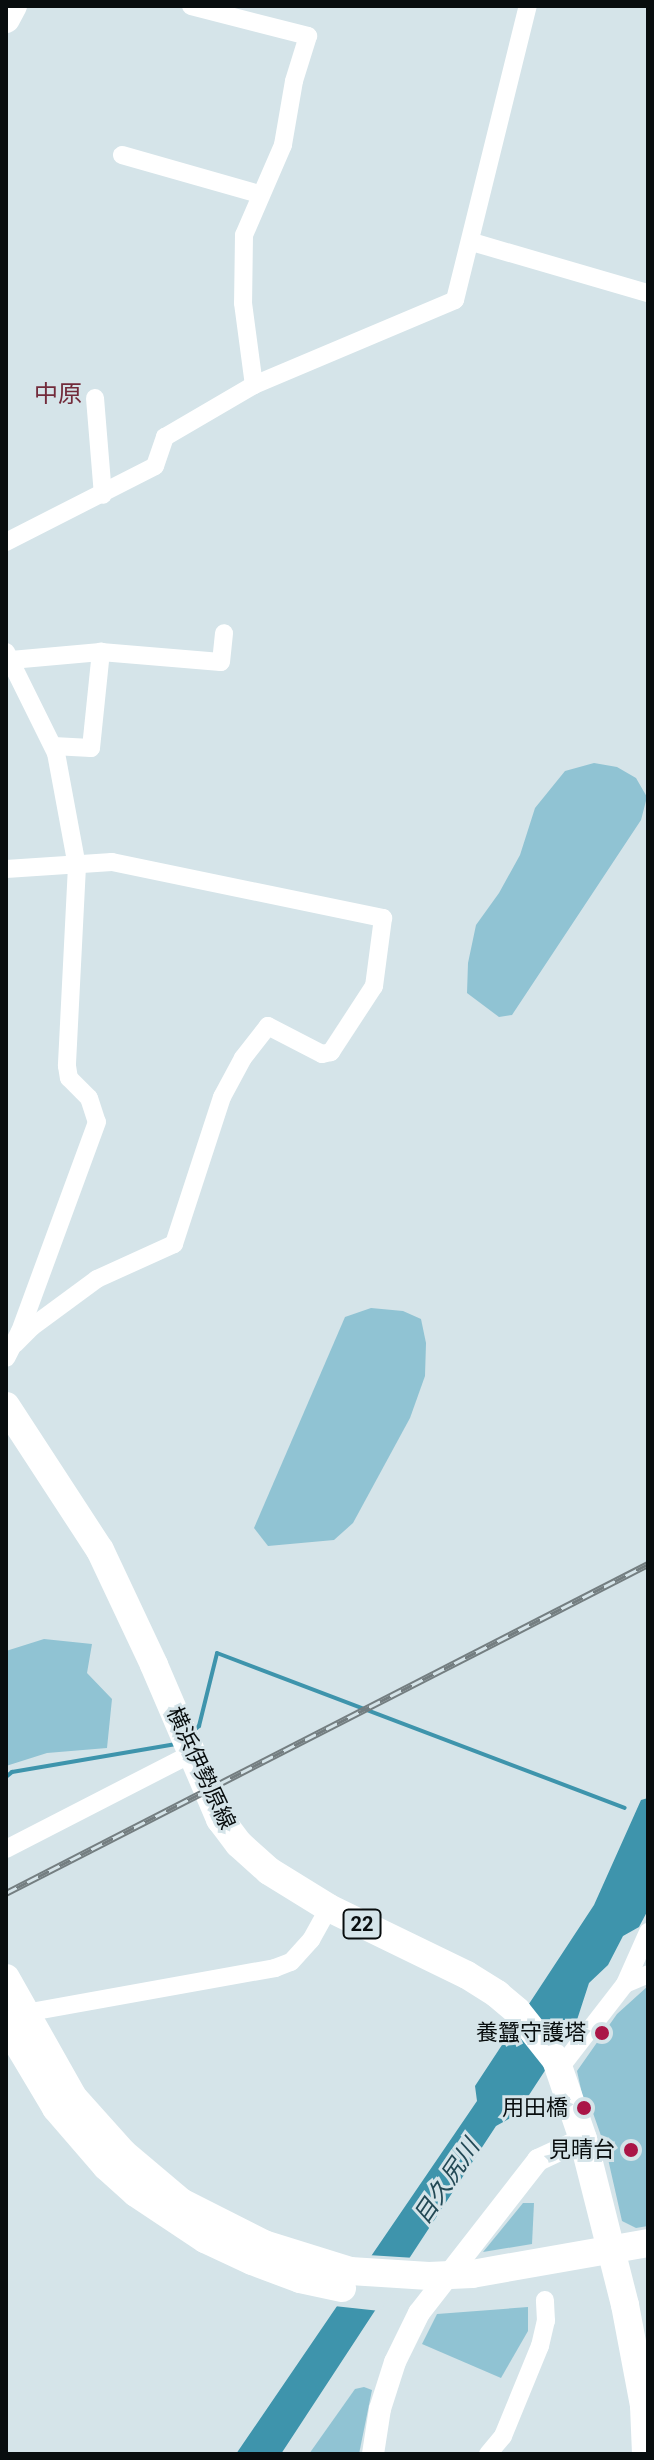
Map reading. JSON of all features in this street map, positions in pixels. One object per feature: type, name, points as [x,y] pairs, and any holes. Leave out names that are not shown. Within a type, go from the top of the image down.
[{"type":"main road","points":[[6,19],[13,6]]},
{"type":"main road","name":"横浜伊勢原線","points":[[6,1406],[100,1550],[220,1819],[239,1844],[269,1871],[329,1908],[467,1975],[517,2011],[560,2067]]},
{"type":"main road","points":[[6,1978],[16,2018],[56,2108],[106,2166],[142,2185],[205,2239],[300,2279],[387,2292],[614,2259],[648,2262]]},
{"type":"main road","name":"22","points":[[560,2067],[583,2139],[614,2259]]},
{"type":"main road","points":[[614,2259],[648,2243]]},
{"type":"main road","points":[[614,2259],[638,2373],[646,2454]]},
{"type":"street","points":[[6,542],[155,466],[165,437],[254,385],[455,300],[472,242],[503,98],[528,6]]},
{"type":"street","points":[[196,7],[308,36],[294,81],[283,145],[259,194],[244,235],[243,303],[254,385]]},
{"type":"street","points":[[122,155],[259,194]]},
{"type":"street","points":[[472,242],[648,293]]},
{"type":"street","points":[[95,398],[103,495]]},
{"type":"street","points":[[10,1351],[97,1122],[89,1098],[69,1078],[67,1066],[77,866],[53,746],[9,656],[101,652],[221,662],[224,633]]},
{"type":"street","points":[[53,746],[91,748],[101,652]]},
{"type":"street","points":[[6,869],[112,862],[383,918],[374,986],[331,1052],[322,1054],[268,1026],[243,1058],[222,1097],[174,1244],[97,1279],[32,1327],[10,1351]]},
{"type":"street","points":[[6,1849],[187,1743]]},
{"type":"street","points":[[16,2018],[283,1965],[291,1962],[311,1940],[329,1908]]},
{"type":"street","points":[[560,2067],[625,1984],[648,1932]]},
{"type":"street","points":[[625,1984],[648,1974]]},
{"type":"street","points":[[373,2454],[388,2385],[419,2313],[538,2160],[583,2139]]},
{"type":"street","points":[[488,2454],[503,2436],[544,2337],[545,2300]]},
{"type":"shaded area","points":[[594,763],[617,767],[636,778],[647,797],[641,820],[512,1015],[499,1017],[467,993],[468,963],[476,925],[499,893],[520,855],[535,808],[565,771]]},
{"type":"shaded area","points":[[371,1308],[403,1311],[421,1319],[426,1343],[425,1376],[410,1418],[353,1523],[334,1540],[268,1546],[254,1528],[345,1317]]},
{"type":"shaded area","points":[[44,1639],[92,1644],[87,1673],[112,1699],[107,1748],[47,1753],[6,1766],[6,1651]]},
{"type":"shaded area","points":[[648,1986],[648,2226],[636,2228],[622,2221],[606,2150],[593,2113],[584,2103],[577,2071],[617,2014]]},
{"type":"shaded area","points":[[523,2203],[534,2203],[532,2244],[483,2252]]},
{"type":"shaded area","points":[[528,2307],[528,2331],[501,2378],[422,2344],[437,2314]]},
{"type":"shaded area","points":[[364,2387],[372,2390],[359,2454],[309,2454],[355,2389]]},
{"type":"water","name":"目久尻川","points":[[648,1798],[648,1910],[639,1927],[623,1936],[608,1965],[589,1983],[576,2023],[516,2115],[496,2126],[281,2454],[236,2454],[477,2101],[475,2086],[594,1905],[641,1800]]},
{"type":"pier","points":[[368,2255],[415,2258],[380,2311],[334,2306]]},
{"type":"waterway","points":[[193,1731],[199,1726],[217,1653],[624,1808]]},
{"type":"waterway","points":[[6,1777],[12,1772],[175,1744]]},
{"type":"railway","points":[[6,1893],[648,1564]]},
{"type":"place","name":"養蠶守護塔","points":[[602,2033]]},
{"type":"place","name":"用田橋","points":[[584,2108]]},
{"type":"place","name":"見晴台","points":[[631,2150]]},
{"type":"district","name":"中原","points":[[58,395]]}]
